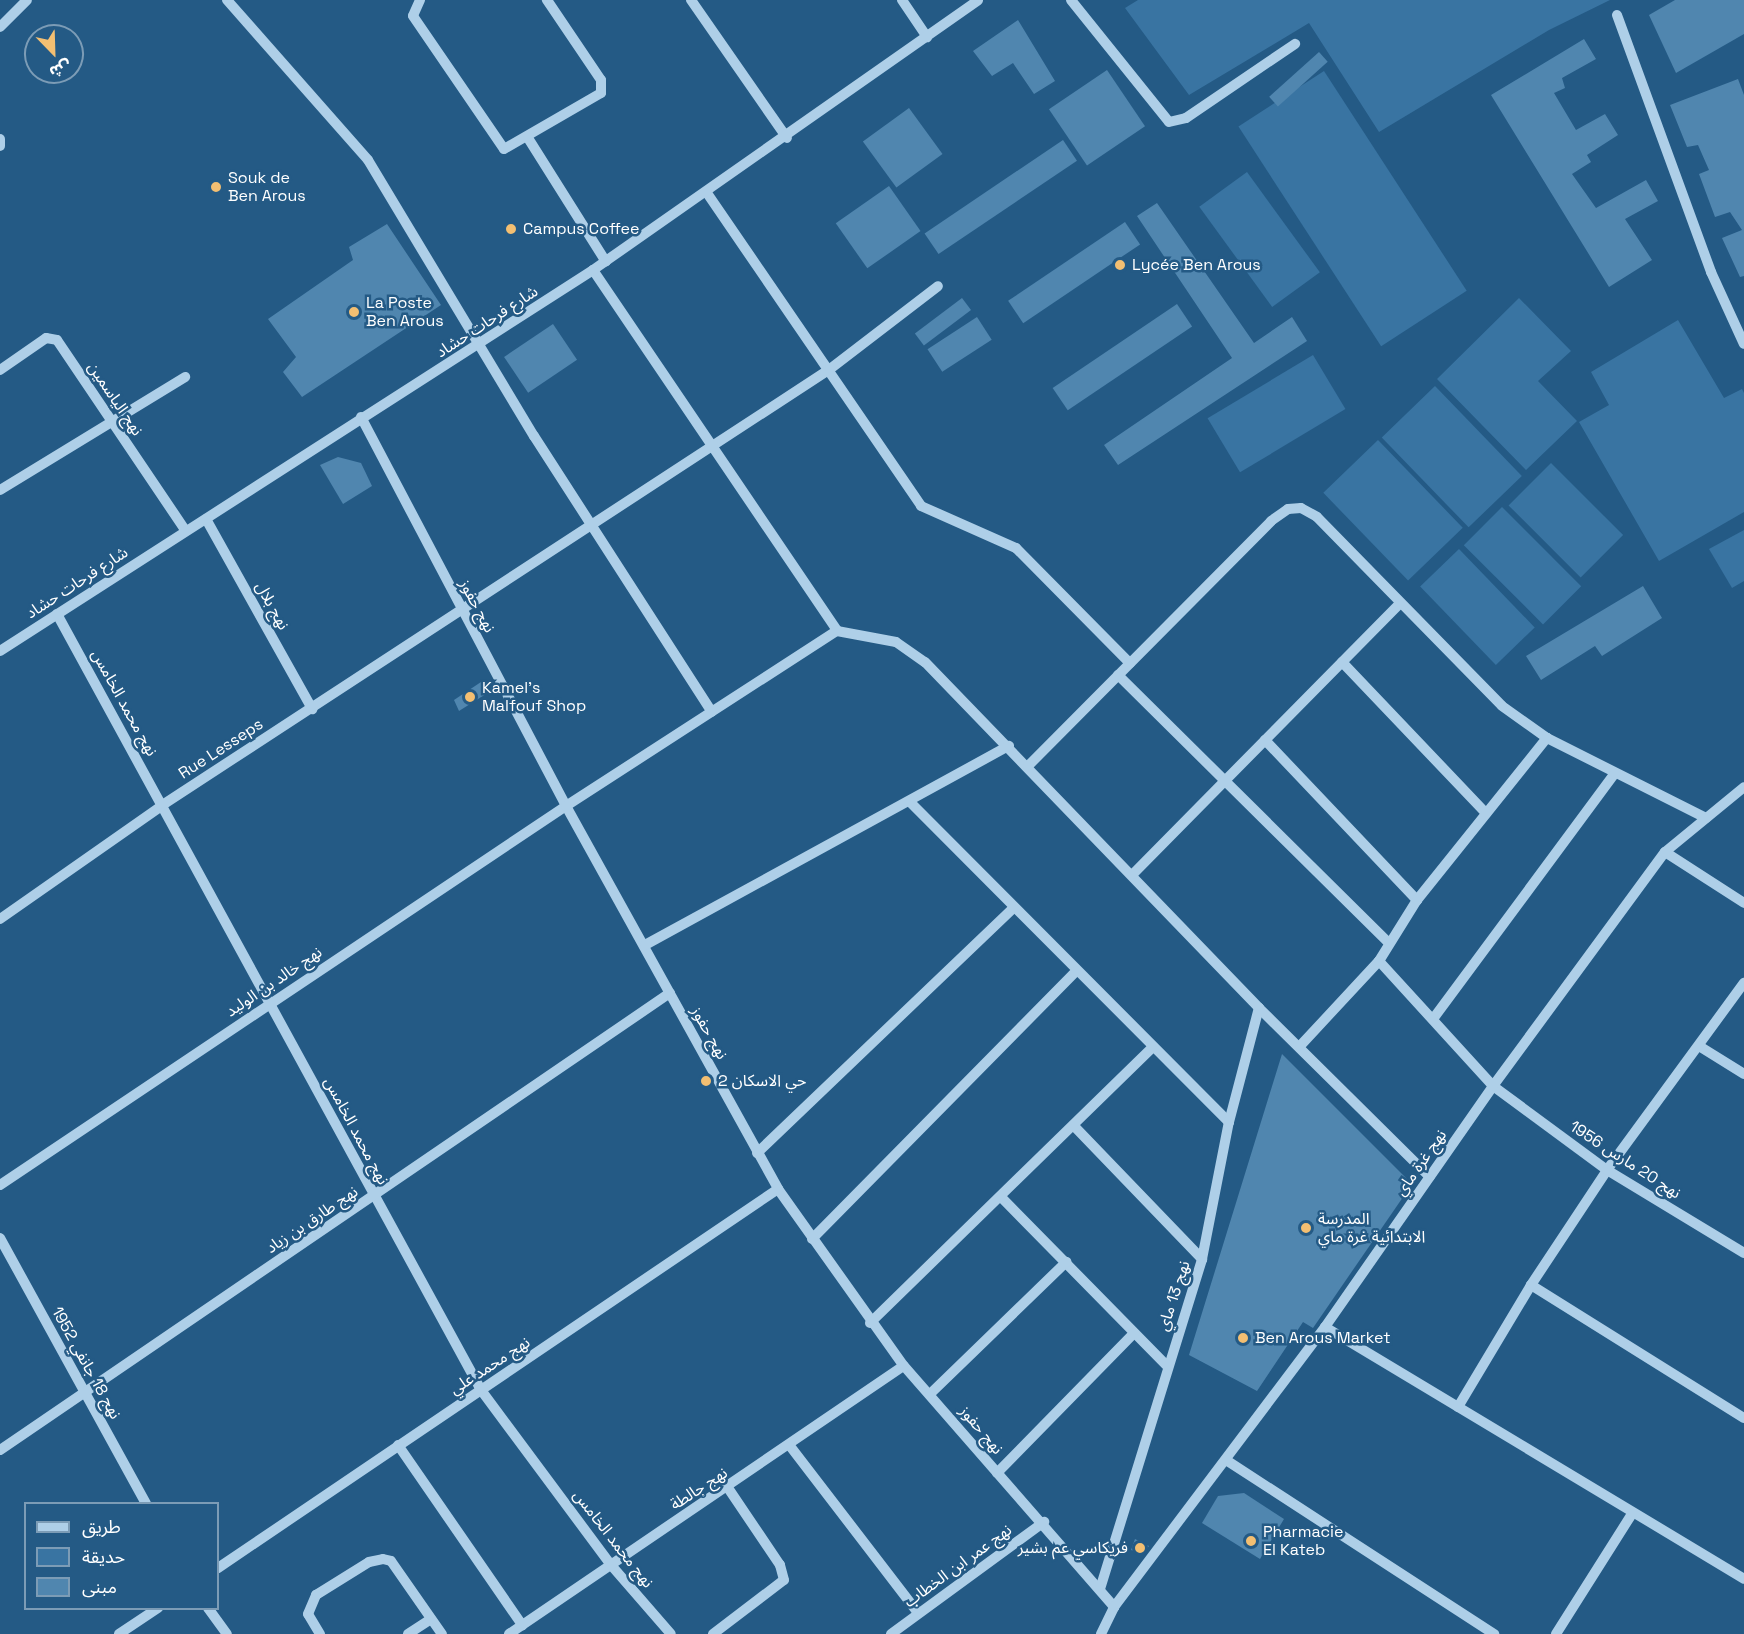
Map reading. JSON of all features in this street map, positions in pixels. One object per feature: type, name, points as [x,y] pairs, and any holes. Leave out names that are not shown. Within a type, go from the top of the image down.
[{"type":"street","points":[[0,27],[27,0]]},
{"type":"street","points":[[227,0],[368,160],[591,526],[712,711]]},
{"type":"street","points":[[417,1],[414,16],[499,146],[512,148],[601,93],[603,86],[547,0]]},
{"type":"street","points":[[691,0],[787,138]]},
{"type":"street","points":[[902,0],[927,37]]},
{"type":"street","name":"شارع فرحات حشاد","points":[[2,646],[57,614],[206,519],[361,417],[482,345],[708,193],[978,0]]},
{"type":"street","points":[[1071,0],[1169,122],[1186,118],[1294,44]]},
{"type":"street","points":[[1617,15],[1711,272],[1744,344]]},
{"type":"street","points":[[528,138],[606,262]]},
{"type":"street","points":[[0,139],[0,146]]},
{"type":"street","points":[[708,193],[830,369],[921,506],[1016,548],[1130,663]]},
{"type":"street","points":[[594,270],[710,447],[837,631],[875,636],[909,650],[1009,746],[1259,1008],[1430,1177]]},
{"type":"street","name":"Rue Lesseps","points":[[0,919],[164,804],[830,369],[938,286]]},
{"type":"street","name":"نهج الياسمين","points":[[0,370],[46,338],[54,338],[186,531]]},
{"type":"street","points":[[0,490],[185,377]]},
{"type":"street","name":"نهج حفوز","points":[[361,417],[566,806],[645,945],[778,1189],[870,1323],[904,1366],[997,1473],[1044,1522],[1114,1607]]},
{"type":"street","points":[[1028,766],[1288,509],[1300,508],[1317,517],[1472,680],[1547,738],[1706,818]]},
{"type":"street","name":"نهج بلال","points":[[206,519],[312,709]]},
{"type":"street","points":[[1133,874],[1224,778],[1265,740],[1399,604]]},
{"type":"street","name":"نهج محمد الخامس","points":[[57,614],[164,804],[374,1196],[481,1389],[611,1565],[671,1634]]},
{"type":"street","name":"نهج خالد بن الوليد","points":[[0,1185],[270,1002],[566,806],[837,631]]},
{"type":"street","points":[[1342,662],[1486,813]]},
{"type":"street","points":[[1118,675],[1388,942]]},
{"type":"street","points":[[1300,1046],[1379,961],[1388,942],[1417,900],[1547,738]]},
{"type":"street","points":[[1265,740],[1417,900]]},
{"type":"street","points":[[645,945],[1009,746]]},
{"type":"street","points":[[1433,1019],[1615,774]]},
{"type":"street","name":"نهج غرة ماي","points":[[1101,1634],[1114,1607],[1325,1327],[1493,1086],[1665,852],[1744,787]]},
{"type":"street","points":[[910,802],[1012,909],[1229,1122]]},
{"type":"street","points":[[1665,852],[1744,903]]},
{"type":"street","points":[[757,1152],[1012,909]]},
{"type":"street","name":"نهج 20 مارس 1956","points":[[1379,961],[1493,1086],[1607,1170],[1744,1253]]},
{"type":"street","points":[[812,1239],[1076,971]]},
{"type":"street","points":[[1458,1407],[1531,1285],[1607,1170],[1744,983]]},
{"type":"street","name":"نهج طارق بن زياد","points":[[0,1449],[670,993]]},
{"type":"street","name":"نهج 13 ماي","points":[[1100,1589],[1167,1366],[1202,1259],[1229,1122],[1259,1008]]},
{"type":"street","points":[[1699,1046],[1744,1074]]},
{"type":"street","points":[[870,1323],[1152,1048]]},
{"type":"street","points":[[1074,1126],[1202,1259]]},
{"type":"street","name":"نهج محمد علي","points":[[219,1567],[778,1189]]},
{"type":"street","points":[[1001,1197],[1167,1366]]},
{"type":"street","name":"نهج 18 جانفي 1952","points":[[0,1238],[145,1502]]},
{"type":"street","points":[[930,1394],[1066,1262]]},
{"type":"street","points":[[1531,1285],[1744,1418]]},
{"type":"street","points":[[1325,1327],[1744,1580]]},
{"type":"street","points":[[997,1473],[1134,1333]]},
{"type":"street","name":"نهج جالطة","points":[[509,1634],[790,1446],[904,1366]]},
{"type":"street","points":[[398,1445],[522,1625]]},
{"type":"street","points":[[790,1446],[918,1613]]},
{"type":"street","points":[[1226,1460],[1494,1634]]},
{"type":"street","points":[[713,1634],[784,1580],[780,1565],[728,1488]]},
{"type":"street","points":[[1556,1634],[1632,1514]]},
{"type":"street","name":"نهج عمر ابن الخطاب","points":[[891,1634],[1044,1522]]},
{"type":"street","points":[[320,1634],[308,1614],[311,1601],[376,1559],[391,1561],[441,1634]]},
{"type":"street","points":[[119,1634],[155,1610]]},
{"type":"street","points":[[209,1610],[227,1634]]},
{"type":"street","points":[[408,1634],[431,1619]]},
{"type":"green space","points":[[1138,0],[1610,0],[1549,30],[1379,132],[1309,23],[1189,95],[1125,8]]},
{"type":"green space","points":[[1324,71],[1467,291],[1381,346],[1238,127]]},
{"type":"green space","points":[[1247,172],[1320,272],[1272,307],[1199,207]]},
{"type":"green space","points":[[1519,298],[1571,351],[1538,381],[1577,421],[1526,470],[1437,379]]},
{"type":"green space","points":[[1678,320],[1724,398],[1742,389],[1744,393],[1744,512],[1659,561],[1579,422],[1609,405],[1591,372]]},
{"type":"green space","points":[[1313,355],[1345,409],[1240,472],[1208,418]]},
{"type":"green space","points":[[1435,386],[1522,476],[1469,527],[1382,437]]},
{"type":"green space","points":[[1378,440],[1463,528],[1408,581],[1323,493]]},
{"type":"green space","points":[[1551,463],[1623,535],[1581,578],[1509,505]]},
{"type":"green space","points":[[1502,507],[1581,586],[1543,624],[1464,545]]},
{"type":"green space","points":[[1744,530],[1744,581],[1732,588],[1709,549]]},
{"type":"green space","points":[[1459,549],[1535,627],[1496,665],[1420,587]]},
{"type":"building","points":[[1675,0],[1744,0],[1744,34],[1676,73],[1649,15]]},
{"type":"building","points":[[1018,20],[1055,81],[1034,94],[1013,63],[992,76],[973,51]]},
{"type":"building","points":[[1584,39],[1596,59],[1562,78],[1565,88],[1554,93],[1576,130],[1605,114],[1618,135],[1587,155],[1591,162],[1572,174],[1596,208],[1646,180],[1658,201],[1625,219],[1652,260],[1609,287],[1491,95]]},
{"type":"building","points":[[1319,52],[1328,62],[1278,106],[1269,97]]},
{"type":"building","points":[[1107,70],[1145,126],[1087,166],[1049,109]]},
{"type":"building","points":[[1738,79],[1744,95],[1744,276],[1740,277],[1722,238],[1742,230],[1730,212],[1715,217],[1699,174],[1709,170],[1698,145],[1687,147],[1670,105]]},
{"type":"building","points":[[909,108],[943,154],[896,188],[863,142]]},
{"type":"building","points":[[1063,140],[1077,161],[939,254],[925,233]]},
{"type":"building","points":[[889,186],[921,231],[867,268],[836,223]]},
{"type":"building","points":[[1157,203],[1254,343],[1292,317],[1307,341],[1118,465],[1104,445],[1232,358],[1137,216]]},
{"type":"building","points":[[1125,222],[1140,244],[1023,323],[1008,301]]},
{"type":"building","name":"La Poste Ben Arous","points":[[387,224],[441,305],[302,397],[283,372],[296,357],[268,319],[353,260],[349,247]]},
{"type":"building","points":[[962,298],[971,310],[924,345],[915,334]]},
{"type":"building","points":[[1177,304],[1192,326],[1068,410],[1053,388]]},
{"type":"building","points":[[977,317],[992,340],[942,372],[928,349]]},
{"type":"building","points":[[553,324],[577,360],[528,393],[504,357]]},
{"type":"building","points":[[338,457],[361,463],[372,486],[343,504],[320,465]]},
{"type":"building","points":[[1643,586],[1662,618],[1602,656],[1595,646],[1541,680],[1526,656]]},
{"type":"building","name":"Kamel's Malfouf Shop","points":[[481,682],[486,694],[459,711],[454,700]]},
{"type":"building","name":"المدرسة الابتدائية غرة ماي","points":[[1282,1054],[1412,1184],[1313,1328],[1303,1322],[1257,1391],[1189,1355]]},
{"type":"building","name":"Pharmacie El Kateb","points":[[1244,1493],[1284,1519],[1260,1559],[1202,1523],[1218,1496]]},
{"type":"building","name":"فريكاسي عم بشير","points":[[1135,1539],[1149,1546],[1143,1554],[1131,1550]]},
{"type":"place","name":"Souk de Ben Arous","points":[[216,187]]},
{"type":"place","name":"Campus Coffee","points":[[511,229]]},
{"type":"place","name":"Lycée Ben Arous","points":[[1120,265]]},
{"type":"place","name":"La Poste Ben Arous","points":[[354,312]]},
{"type":"place","name":"Kamel's Malfouf Shop","points":[[470,697]]},
{"type":"place","name":"حي الاسكان 2","points":[[706,1081]]},
{"type":"place","name":"المدرسة الابتدائية غرة ماي","points":[[1306,1228]]},
{"type":"place","name":"Ben Arous Market","points":[[1243,1338]]},
{"type":"place","name":"Pharmacie El Kateb","points":[[1251,1541]]},
{"type":"place","name":"فريكاسي عم بشير","points":[[1140,1548]]}]
